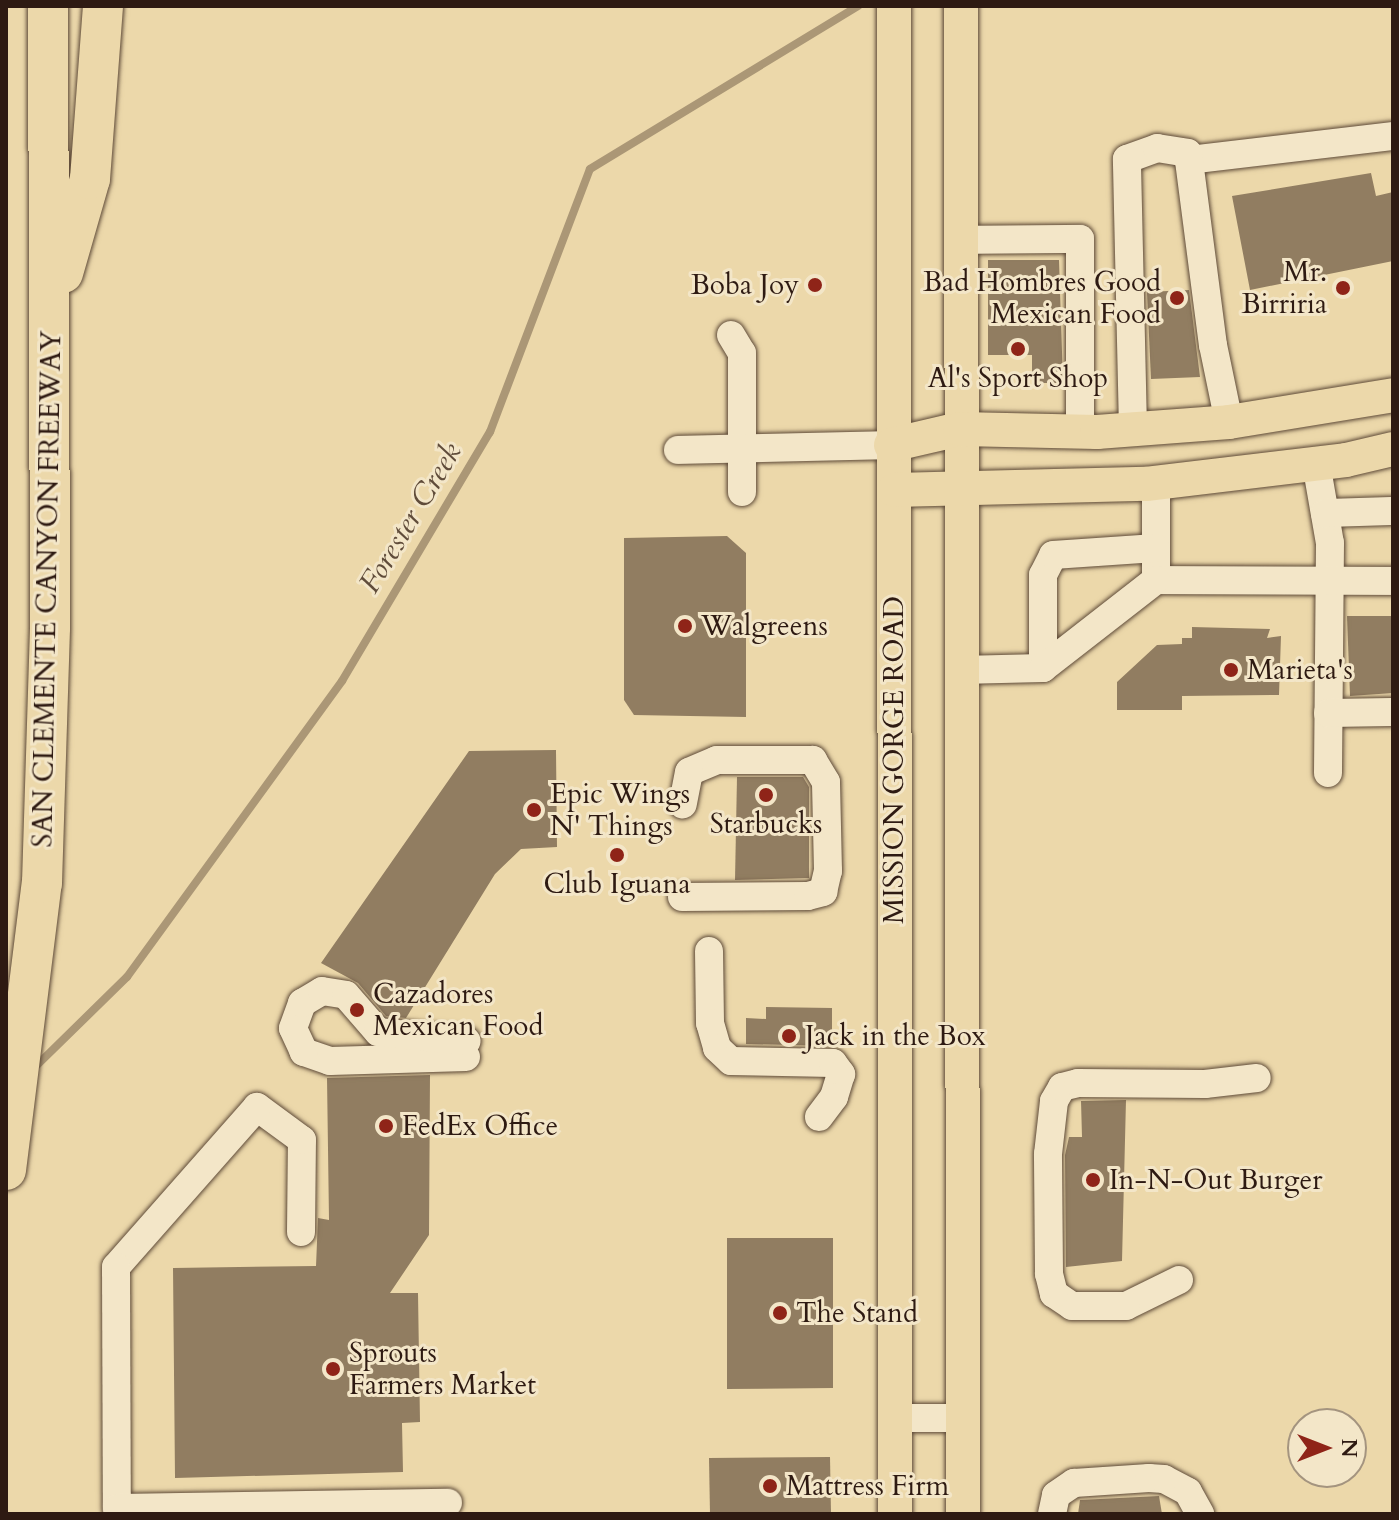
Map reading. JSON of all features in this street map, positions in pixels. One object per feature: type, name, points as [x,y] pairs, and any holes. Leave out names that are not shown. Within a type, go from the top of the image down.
[{"type":"highway","name":"SAN CLEMENTE CANYON FREEWAY","points":[[6,1170],[42,883],[45,800],[50,320],[48,6]]},
{"type":"highway","points":[[50,320],[90,179],[103,6]]},
{"type":"main road","name":"MISSION GORGE ROAD","points":[[894,6],[891,445],[894,490],[895,1514]]},
{"type":"main road","points":[[961,6],[959,489],[963,1514]]},
{"type":"main road","points":[[891,445],[960,429],[1080,432],[1229,422],[1393,395]]},
{"type":"main road","points":[[894,490],[1156,483],[1316,463],[1393,449]]},
{"type":"lane","points":[[1189,160],[1393,136]]},
{"type":"lane","points":[[1133,429],[1127,159],[1157,148],[1188,153],[1213,345],[1229,422]]},
{"type":"lane","points":[[960,240],[1080,239],[1080,432]]},
{"type":"lane","points":[[731,335],[742,353],[742,492]]},
{"type":"lane","points":[[678,450],[891,445]]},
{"type":"lane","points":[[1316,463],[1325,513],[1330,581],[1328,773]]},
{"type":"lane","points":[[1156,483],[1156,580]]},
{"type":"lane","points":[[1325,513],[1393,511]]},
{"type":"lane","points":[[1043,668],[1043,575],[1053,555],[1066,550],[1156,548]]},
{"type":"lane","points":[[960,670],[1043,668],[1156,580],[1393,581]]},
{"type":"lane","points":[[1328,713],[1393,712]]},
{"type":"lane","points":[[682,897],[808,896],[823,892],[828,871],[826,782],[813,760],[717,760],[689,772],[683,804]]},
{"type":"lane","points":[[709,951],[710,1023],[717,1048],[731,1061],[833,1063],[841,1074],[834,1097],[819,1117]]},
{"type":"lane","points":[[322,991],[346,995],[378,1032],[466,1049],[330,1061],[304,1052],[293,1028],[302,1003],[322,991]]},
{"type":"lane","points":[[1179,1280],[1126,1306],[1072,1306],[1054,1294],[1049,1274],[1048,1154],[1054,1101],[1062,1087],[1078,1083],[1205,1084],[1257,1078]]},
{"type":"lane","points":[[301,1232],[302,1140],[257,1107],[116,1267],[117,1508],[448,1503]]},
{"type":"lane","points":[[895,1418],[963,1418]]},
{"type":"lane","points":[[1052,1514],[1056,1495],[1074,1483],[1149,1478],[1174,1472],[1195,1478],[1206,1496],[1202,1514]]},
{"type":"building","points":[[1371,173],[1376,196],[1393,192],[1393,261],[1250,290],[1232,196]]},
{"type":"building","points":[[988,260],[1059,260],[1063,383],[1032,383],[1032,355],[988,355]]},
{"type":"building","points":[[1189,290],[1200,377],[1151,379],[1147,292]]},
{"type":"building","name":"Walgreens","points":[[727,536],[746,553],[746,717],[634,715],[624,700],[624,538]]},
{"type":"building","points":[[1347,616],[1393,616],[1393,693],[1350,696]]},
{"type":"building","name":"Marieta's","points":[[1192,627],[1270,629],[1267,638],[1281,636],[1279,695],[1182,696],[1182,710],[1117,710],[1117,682],[1157,645],[1182,644],[1182,638],[1192,638]]},
{"type":"building","points":[[556,750],[557,847],[521,849],[495,874],[406,1018],[386,1016],[358,983],[321,963],[469,751]]},
{"type":"building","points":[[737,777],[803,777],[809,787],[809,878],[735,880]]},
{"type":"building","name":"Jack in the Box","points":[[766,1007],[832,1008],[832,1046],[746,1044],[746,1018],[766,1019]]},
{"type":"building","points":[[430,1075],[429,1235],[390,1293],[418,1293],[420,1422],[402,1423],[403,1472],[175,1478],[173,1268],[316,1266],[318,1218],[329,1220],[327,1078]]},
{"type":"building","name":"In-N-Out Burger","points":[[1126,1100],[1122,1261],[1066,1267],[1065,1155],[1069,1137],[1082,1137],[1081,1101]]},
{"type":"building","name":"The Stand","points":[[727,1238],[833,1238],[833,1388],[727,1389]]},
{"type":"building","name":"Mattress Firm","points":[[830,1457],[831,1514],[710,1514],[709,1458]]},
{"type":"building","points":[[1159,1496],[1162,1514],[1078,1514],[1080,1500]]},
{"type":"waterway","name":"Forester Creek","points":[[32,1070],[127,977],[342,681],[490,432],[590,169],[858,6]]},
{"type":"place","name":"Boba Joy","points":[[815,285]]},
{"type":"place","name":"Mr. Birriria","points":[[1343,288]]},
{"type":"place","name":"Bad Hombres Good Mexican Food","points":[[1177,298]]},
{"type":"place","name":"Al's Sport Shop","points":[[1018,349]]},
{"type":"place","name":"Walgreens","points":[[685,626]]},
{"type":"place","name":"Marieta's","points":[[1231,670]]},
{"type":"place","name":"Starbucks","points":[[766,795]]},
{"type":"place","name":"Epic Wings N' Things","points":[[534,810]]},
{"type":"place","name":"Club Iguana","points":[[617,855]]},
{"type":"place","name":"Cazadores Mexican Food","points":[[357,1010]]},
{"type":"place","name":"Jack in the Box","points":[[789,1036]]},
{"type":"place","name":"FedEx Office","points":[[386,1126]]},
{"type":"place","name":"In-N-Out Burger","points":[[1093,1180]]},
{"type":"place","name":"The Stand","points":[[780,1313]]},
{"type":"place","name":"Sprouts Farmers Market","points":[[333,1369]]},
{"type":"place","name":"Mattress Firm","points":[[770,1486]]}]
